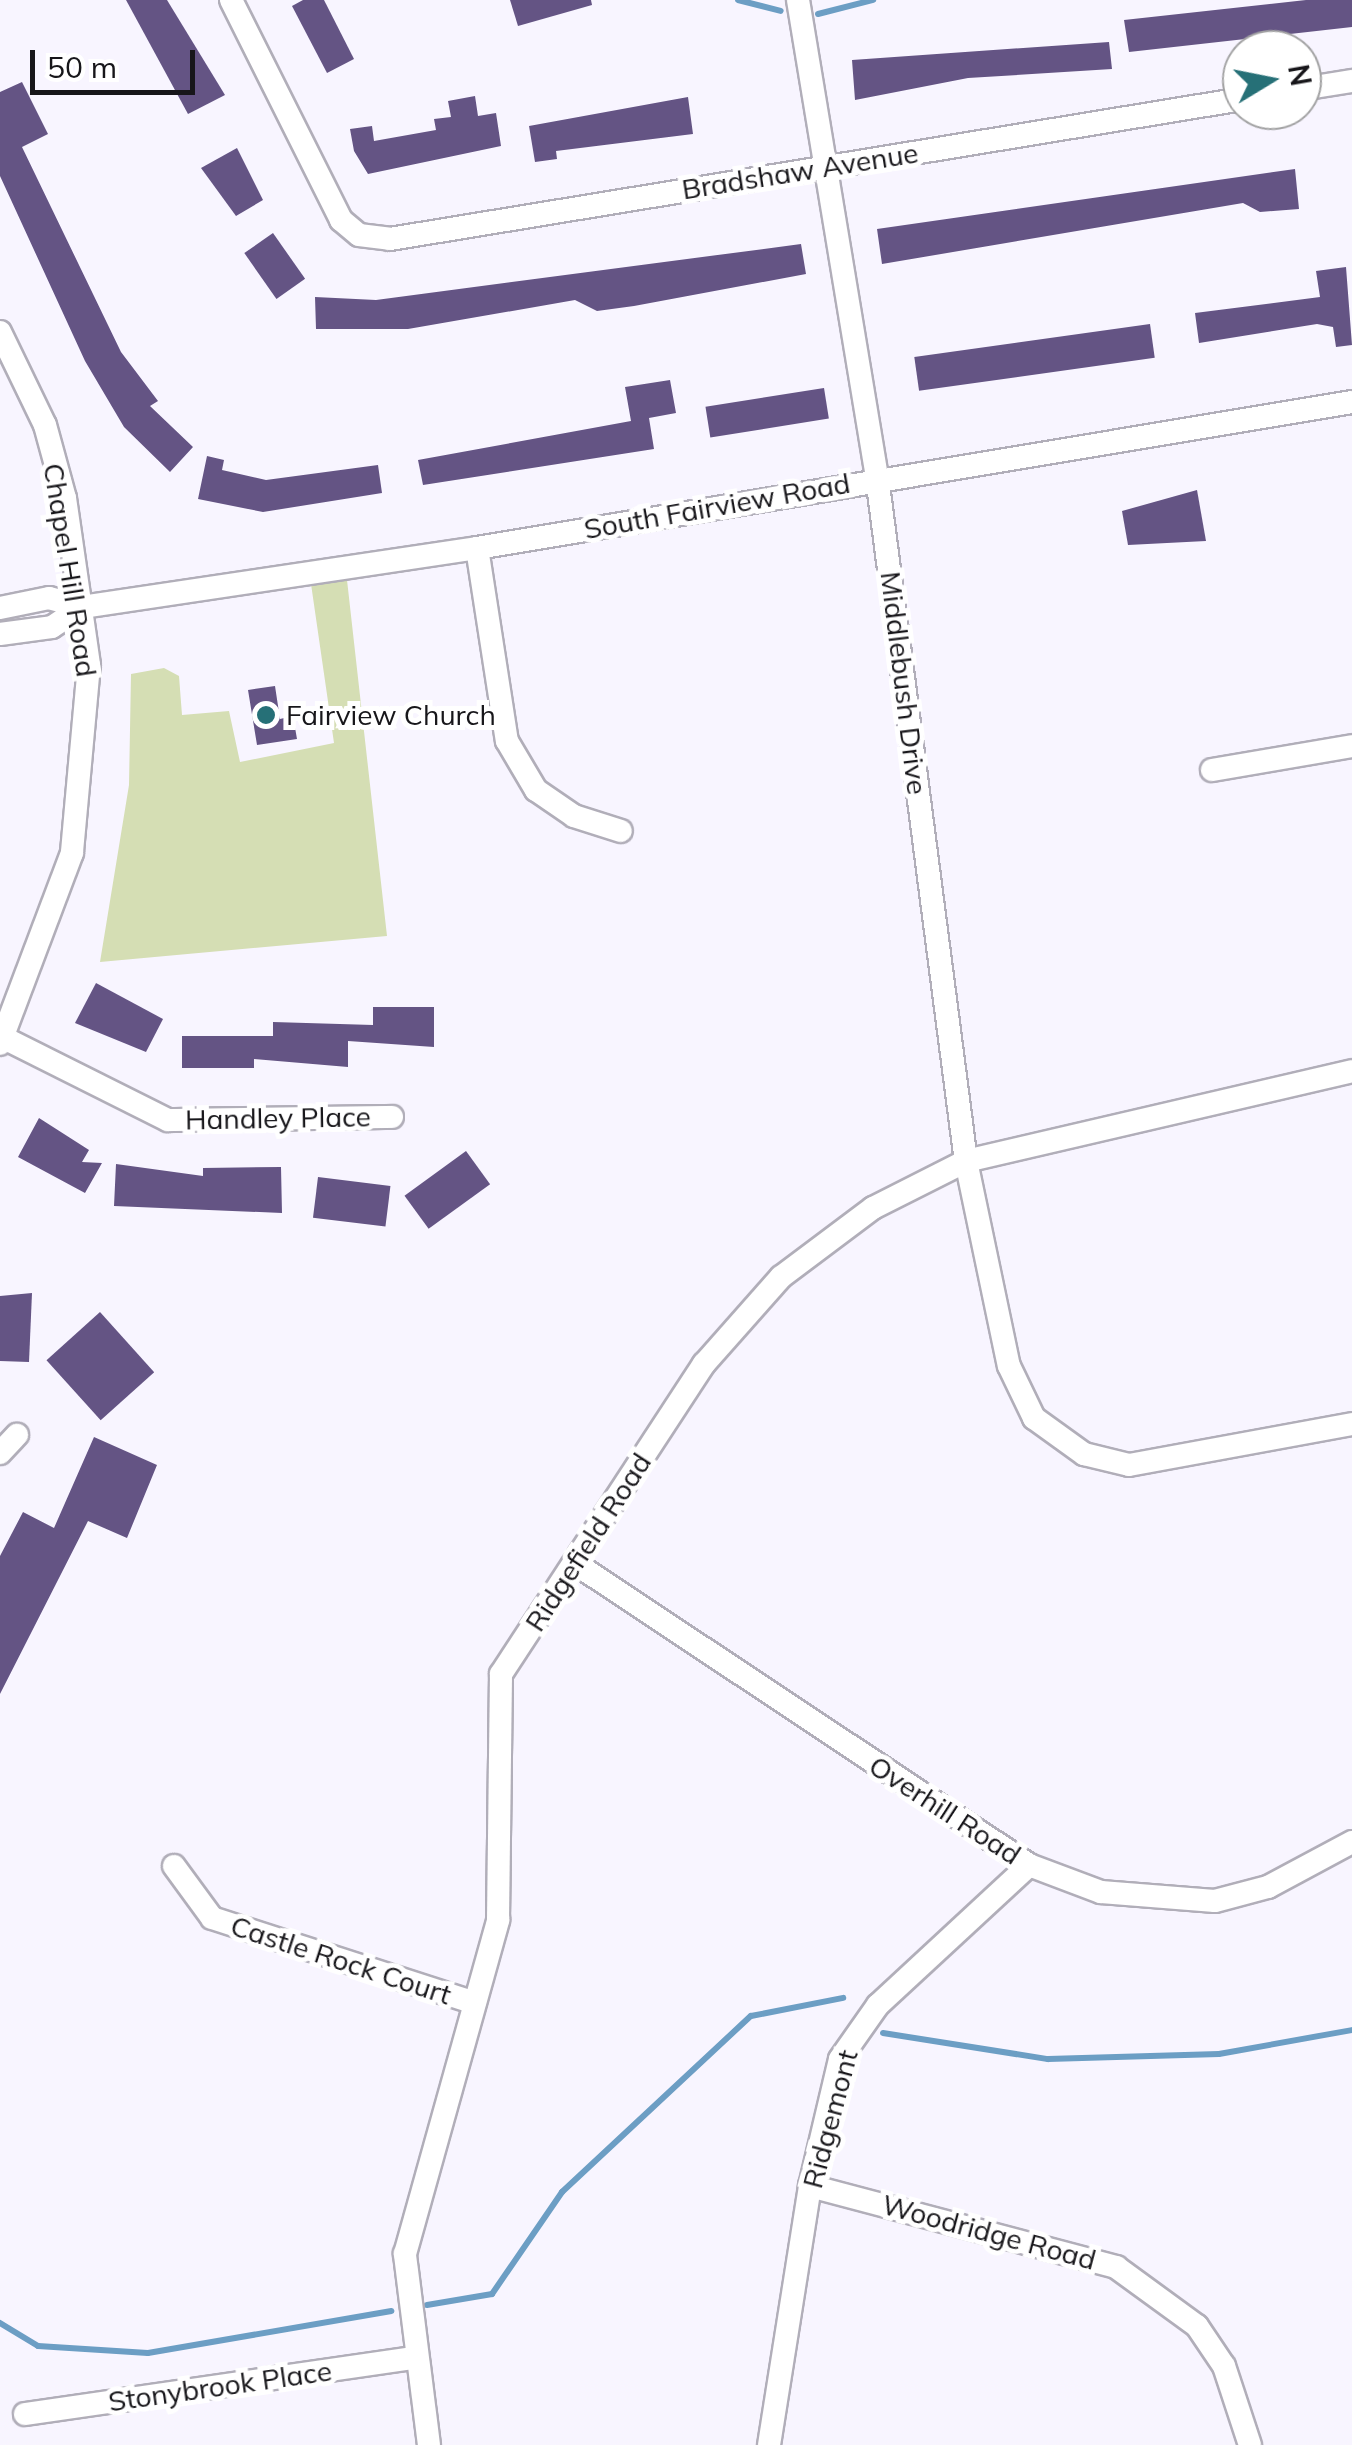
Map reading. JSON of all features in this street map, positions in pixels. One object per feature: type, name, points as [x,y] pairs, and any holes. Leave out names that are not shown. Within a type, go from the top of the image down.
[{"type":"street","name":"Bradshaw Avenue","points":[[232,0],[341,220],[359,235],[390,239],[1222,102]]},
{"type":"street","name":"Middlebush Drive","points":[[798,0],[877,477],[966,1161],[1009,1366],[1034,1418],[1084,1454],[1129,1465],[1352,1424]]},
{"type":"street","points":[[1322,86],[1352,81]]},
{"type":"street","name":"Chapel Hill Road","points":[[0,332],[45,424],[82,607],[89,665],[72,852],[2,1041]]},
{"type":"street","name":"South Fairview Road","points":[[82,607],[477,548],[877,477],[1352,402]]},
{"type":"street","points":[[477,548],[507,741],[536,790],[574,816],[621,831]]},
{"type":"street","points":[[0,608],[50,598],[82,607]]},
{"type":"street","points":[[0,634],[52,628],[82,607]]},
{"type":"street","points":[[1212,770],[1352,746]]},
{"type":"street","name":"Handley Place","points":[[2,1041],[168,1120],[392,1117]]},
{"type":"street","name":"Ridgefield Road","points":[[430,2445],[416,2358],[408,2240],[498,1920],[500,1674],[576,1564],[704,1364],[782,1277],[873,1208],[966,1161],[1352,1071]]},
{"type":"street","points":[[0,1453],[16,1435]]},
{"type":"street","name":"Overhill Road","points":[[576,1564],[1030,1865],[1120,1895],[1215,1901],[1268,1887],[1352,1842]]},
{"type":"street","name":"Ridgemont","points":[[769,2445],[810,2186],[855,2033],[1030,1865]]},
{"type":"street","name":"Castle Rock Court","points":[[174,1866],[212,1918],[476,2003]]},
{"type":"street","name":"Woodridge Road","points":[[810,2186],[1116,2267],[1197,2326],[1224,2366],[1250,2445]]},
{"type":"street","name":"Stonybrook Place","points":[[25,2414],[416,2358]]},
{"type":"green space","points":[[346,571],[387,936],[100,962],[129,785],[131,674],[164,668],[179,676],[182,715],[229,711],[240,762],[334,743],[310,577]]},
{"type":"building","points":[[126,0],[167,0],[225,95],[188,114]]},
{"type":"building","points":[[303,0],[324,0],[354,59],[327,73],[292,6]]},
{"type":"building","points":[[510,0],[591,0],[592,5],[518,26]]},
{"type":"building","points":[[1306,0],[1352,0],[1352,27],[1222,30],[1222,42],[1129,52],[1124,20]]},
{"type":"building","points":[[1109,42],[1112,69],[968,78],[855,100],[852,60]]},
{"type":"building","points":[[22,82],[48,134],[22,147],[121,352],[158,401],[150,406],[193,447],[170,472],[124,427],[85,361],[0,176],[0,92]]},
{"type":"building","points":[[475,96],[478,116],[496,113],[501,146],[368,174],[354,151],[350,129],[372,126],[374,141],[436,130],[434,119],[451,117],[448,101]]},
{"type":"building","points":[[688,97],[693,134],[556,151],[557,159],[535,162],[529,126]]},
{"type":"building","points":[[237,148],[263,200],[236,216],[201,168]]},
{"type":"building","points":[[1295,169],[1299,209],[1260,212],[1243,203],[882,264],[877,229]]},
{"type":"building","points":[[273,233],[305,279],[276,299],[244,253]]},
{"type":"building","points":[[801,244],[806,274],[634,306],[597,311],[575,300],[408,329],[316,329],[315,297],[376,300]]},
{"type":"building","points":[[1346,267],[1352,345],[1336,347],[1333,327],[1317,324],[1199,343],[1195,313],[1320,297],[1316,271]]},
{"type":"building","points":[[1150,324],[1155,358],[919,391],[914,357]]},
{"type":"building","points":[[670,380],[676,413],[649,418],[654,449],[423,485],[418,460],[631,421],[625,387]]},
{"type":"building","points":[[824,388],[829,419],[710,437],[705,407]]},
{"type":"building","points":[[207,456],[224,460],[222,470],[266,480],[378,465],[382,493],[263,512],[198,499]]},
{"type":"building","points":[[1197,490],[1206,541],[1128,545],[1122,511]]},
{"type":"building","name":"Fairview Church","points":[[275,686],[280,719],[293,716],[297,739],[257,745],[248,690]]},
{"type":"building","points":[[96,983],[163,1019],[146,1052],[75,1023]]},
{"type":"building","points":[[373,1007],[434,1007],[434,1047],[348,1041],[348,1067],[254,1059],[254,1068],[182,1068],[182,1036],[273,1036],[273,1022],[373,1025]]},
{"type":"building","points":[[39,1118],[89,1150],[82,1162],[102,1163],[85,1193],[18,1157]]},
{"type":"building","points":[[466,1151],[490,1184],[429,1229],[405,1196]]},
{"type":"building","points":[[116,1164],[203,1176],[203,1168],[281,1167],[282,1213],[114,1206]]},
{"type":"building","points":[[318,1177],[390,1186],[385,1227],[313,1218]]},
{"type":"building","points":[[32,1293],[29,1362],[0,1361],[0,1296]]},
{"type":"building","points":[[100,1312],[154,1372],[101,1420],[46,1360]]},
{"type":"building","points":[[94,1437],[157,1465],[127,1538],[88,1521],[0,1694],[0,1556],[23,1512],[54,1528]]},
{"type":"waterway","points":[[738,0],[781,11]]},
{"type":"waterway","points":[[818,14],[873,0]]},
{"type":"waterway","points":[[427,2305],[492,2294],[562,2192],[751,2016],[843,1998]]},
{"type":"waterway","points":[[883,2033],[1048,2059],[1219,2054],[1352,2030]]},
{"type":"waterway","points":[[0,2323],[38,2346],[148,2353],[391,2311]]},
{"type":"place","name":"Fairview Church","points":[[266,715]]}]
